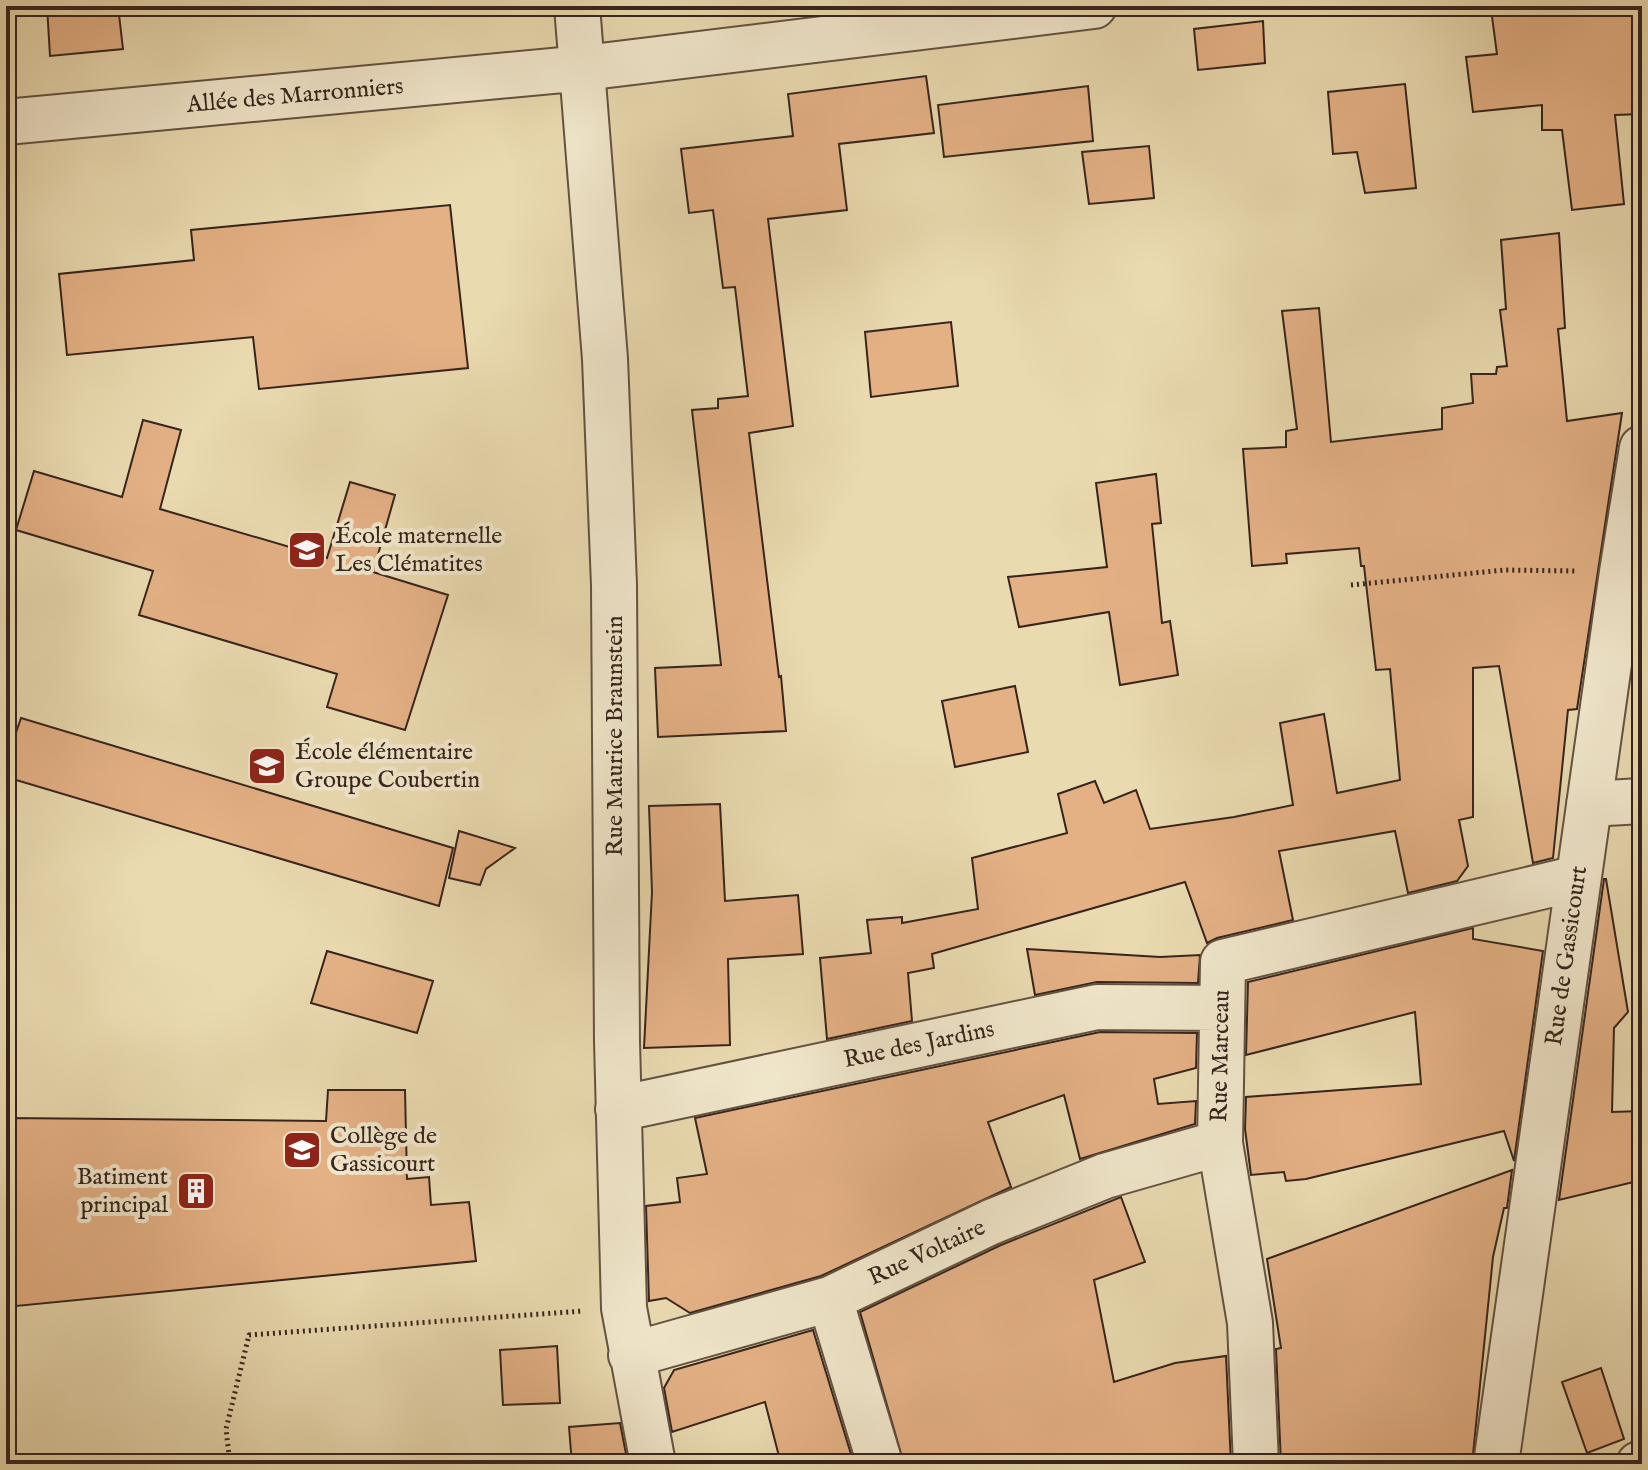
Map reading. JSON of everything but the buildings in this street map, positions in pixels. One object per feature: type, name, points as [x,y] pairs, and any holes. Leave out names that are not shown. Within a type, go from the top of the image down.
[{"type":"street","name":"Rue Maurice Braunstein","points":[[577,6],[605,359],[614,585],[618,1109],[624,1308],[653,1464]]},
{"type":"street","name":"Allée des Marronniers","points":[[6,122],[584,68],[1094,6]]},
{"type":"street","name":"Rue de Gassicourt","points":[[1496,1464],[1642,448]]},
{"type":"street","points":[[1589,804],[1642,801]]},
{"type":"street","name":"Rue Marceau","points":[[1256,1464],[1250,1323],[1220,1143],[1223,962],[1578,878]]},
{"type":"street","name":"Rue des Jardins","points":[[618,1109],[1097,1007],[1222,1008]]},
{"type":"street","name":"Rue Voltaire","points":[[631,1355],[830,1299],[991,1222],[1105,1176],[1220,1143]]},
{"type":"street","points":[[830,1299],[880,1464]]},
{"type":"path","points":[[1351,585],[1505,570],[1622,572]]},
{"type":"path","points":[[230,1464],[226,1429],[249,1335],[624,1308]]},
{"type":"place","name":"École maternelle Les Clématites","points":[[307,550]]},
{"type":"place","name":"École élémentaire Groupe Coubertin","points":[[267,766]]},
{"type":"place","name":"Collège de Gassicourt","points":[[302,1150]]},
{"type":"place","name":"Batiment principal","points":[[196,1191]]}]
